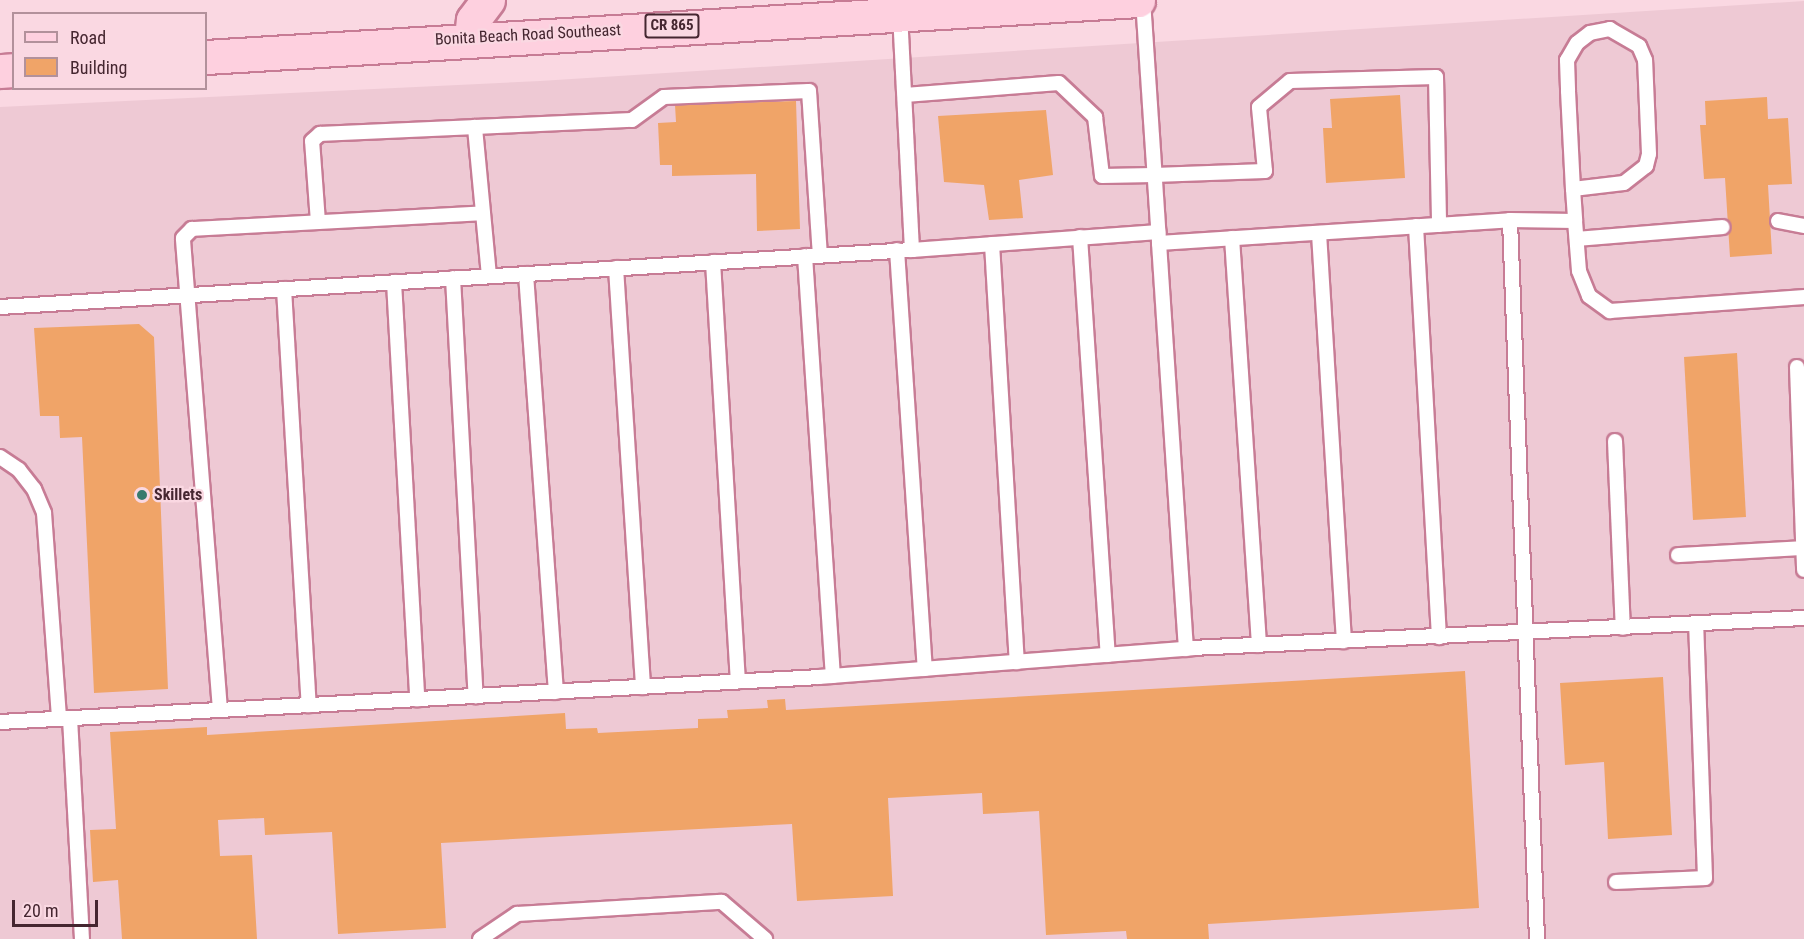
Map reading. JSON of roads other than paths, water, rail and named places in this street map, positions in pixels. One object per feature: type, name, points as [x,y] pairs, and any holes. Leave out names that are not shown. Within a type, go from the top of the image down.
[{"type":"main road","points":[[471,38],[473,20],[488,0]]},
{"type":"main road","name":"Bonita Beach Road Southeast","points":[[207,57],[471,38],[1138,0]]},
{"type":"lane","points":[[1143,0],[1186,649]]},
{"type":"lane","points":[[900,13],[912,250]]},
{"type":"lane","points":[[1573,189],[1623,183],[1646,166],[1650,154],[1645,60],[1639,46],[1610,28],[1590,33],[1577,43],[1567,60],[1573,189],[1579,272],[1589,296],[1610,311],[1804,297]]},
{"type":"lane","points":[[905,95],[1059,83],[1095,117],[1102,177],[1265,171],[1259,107],[1290,81],[1436,77],[1439,225]]},
{"type":"lane","points":[[318,222],[312,141],[320,134],[632,120],[664,97],[809,91],[820,255]]},
{"type":"lane","points":[[475,127],[489,276]]},
{"type":"lane","points":[[220,710],[183,238],[192,229],[483,213]]},
{"type":"lane","points":[[1510,220],[1528,633],[1537,939]]},
{"type":"lane","points":[[0,308],[912,250],[1080,237],[1232,238],[1510,220],[1575,221]]},
{"type":"lane","points":[[1778,221],[1804,226]]},
{"type":"lane","points":[[1416,226],[1439,637]]},
{"type":"lane","points":[[1577,239],[1723,226]]},
{"type":"lane","points":[[1319,233],[1344,641]]},
{"type":"lane","points":[[1080,237],[1108,655]]},
{"type":"lane","points":[[1232,238],[1259,645]]},
{"type":"lane","points":[[992,243],[1017,662]]},
{"type":"lane","points":[[897,250],[925,669]]},
{"type":"lane","points":[[805,256],[833,676]]},
{"type":"lane","points":[[714,262],[738,681]]},
{"type":"lane","points":[[616,268],[643,687]]},
{"type":"lane","points":[[526,274],[556,692]]},
{"type":"lane","points":[[453,279],[476,696]]},
{"type":"lane","points":[[394,282],[417,699]]},
{"type":"lane","points":[[284,289],[309,705]]},
{"type":"lane","points":[[1797,368],[1804,570]]},
{"type":"lane","points":[[1615,441],[1623,628]]},
{"type":"lane","points":[[0,457],[19,470],[34,489],[44,513],[82,939]]},
{"type":"lane","points":[[1678,555],[1803,548]]},
{"type":"lane","points":[[0,722],[833,676],[1186,649],[1804,618]]},
{"type":"lane","points":[[1616,882],[1705,878],[1696,624]]},
{"type":"lane","points":[[480,939],[517,914],[722,902],[765,939]]},
{"type":"place","name":"Skillets","points":[[142,495]]}]
